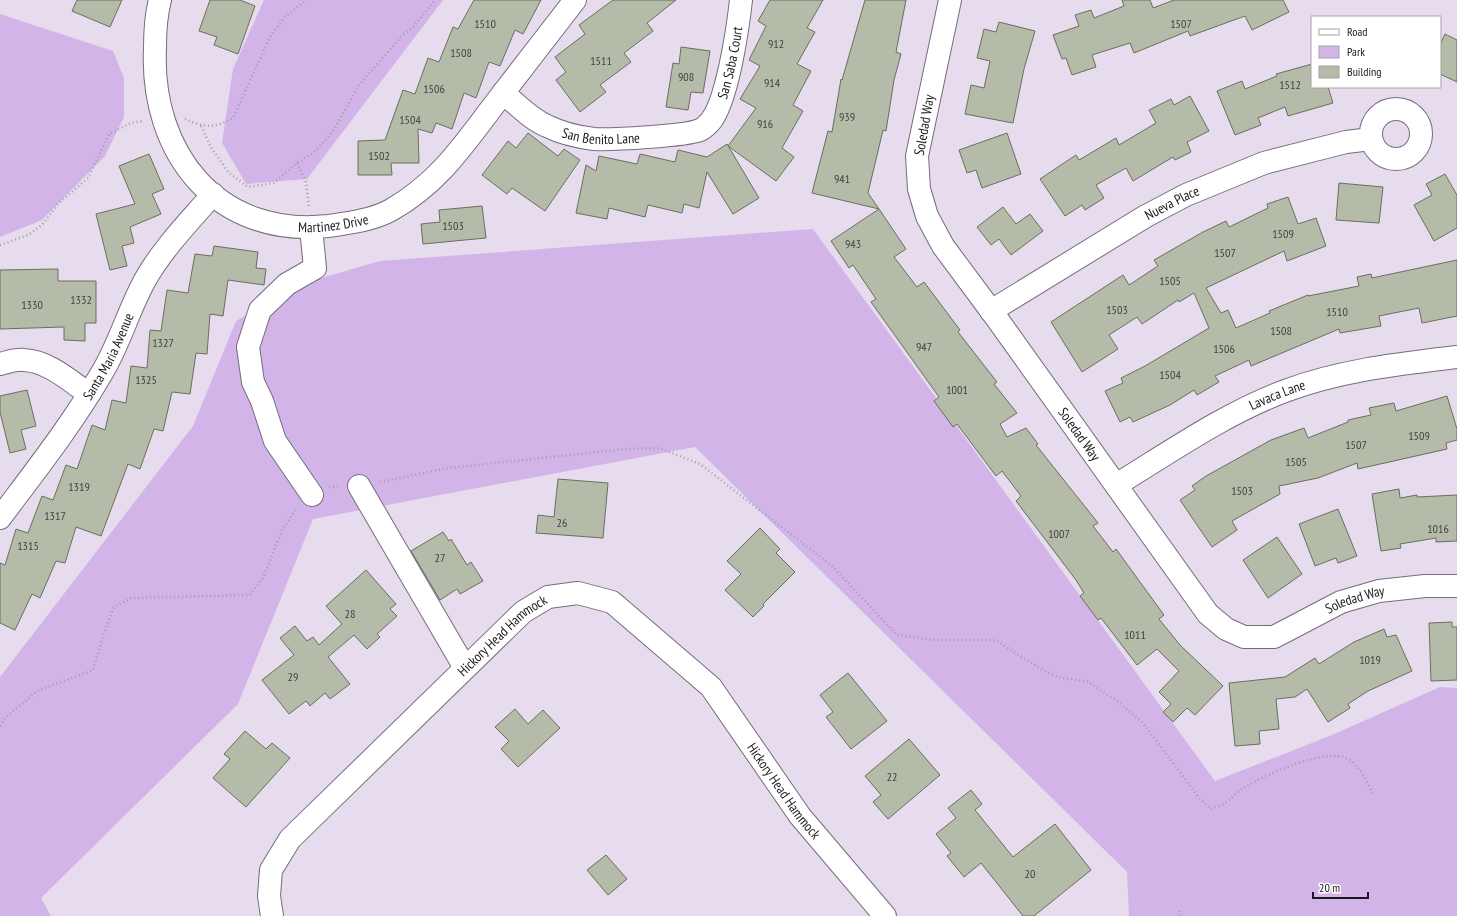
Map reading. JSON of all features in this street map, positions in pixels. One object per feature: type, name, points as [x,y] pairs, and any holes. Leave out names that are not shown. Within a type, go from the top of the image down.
[{"type":"street","name":"Martinez Drive","points":[[160,0],[155,38],[154,65],[157,95],[164,119],[179,156],[198,182],[213,194],[245,215],[278,226],[311,228],[364,220],[389,211],[422,190],[450,163],[575,0]]},
{"type":"street","name":"San Saba Court","points":[[710,123],[718,110],[727,77],[741,0]]},
{"type":"street","name":"Soledad Way","points":[[950,0],[917,156],[919,189],[927,216],[943,246],[1208,614],[1226,629],[1244,637],[1274,637],[1340,602],[1379,591],[1425,586],[1457,586]]},
{"type":"street","name":"San Benito Lane","points":[[503,93],[532,117],[546,126],[570,134],[594,139],[684,133],[700,130],[710,123]]},
{"type":"street","name":"Nueva Place","points":[[991,311],[1146,216],[1186,195],[1264,163],[1346,142],[1371,139]]},
{"type":"street","name":"Santa Maria Avenue","points":[[0,518],[44,459],[89,394],[112,353],[139,293],[152,270],[170,244],[213,194]]},
{"type":"street","points":[[311,228],[315,268],[287,284],[260,310],[248,347],[253,382],[262,401],[275,441],[312,495]]},
{"type":"street","name":"Lavaca Lane","points":[[1116,485],[1208,429],[1285,391],[1322,379],[1364,369],[1457,357]]},
{"type":"street","points":[[0,364],[23,359],[33,361],[59,373],[89,394]]},
{"type":"street","points":[[359,486],[465,668]]},
{"type":"street","name":"Hickory Head Hammock","points":[[272,916],[269,896],[271,870],[290,839],[523,612],[548,597],[578,593],[612,602],[711,687],[800,816],[885,916]]},
{"type":"path","points":[[0,245],[28,235],[42,225],[58,204],[88,178],[109,134],[131,123],[181,117],[201,126],[222,124],[233,118],[270,37],[285,18],[306,0]]},
{"type":"path","points":[[201,126],[211,147],[229,173],[248,187],[274,183],[297,163],[313,153],[332,133],[358,85],[402,36],[413,27],[435,0]]},
{"type":"path","points":[[297,163],[306,182],[311,228]]},
{"type":"path","points":[[0,726],[5,718],[37,692],[93,670],[103,636],[114,607],[131,598],[250,595],[263,578],[282,528],[302,500],[332,486],[359,486],[448,468],[595,452],[659,448],[700,464],[771,518],[832,566],[897,635],[936,640],[995,640],[1044,671],[1061,678],[1087,682],[1118,702],[1143,723],[1199,798],[1211,809],[1224,804],[1241,790],[1268,775],[1318,757],[1336,754],[1349,759],[1358,768],[1373,794]]},
{"type":"path","points":[[1179,911],[1181,916]]},
{"type":"green space","points":[[264,0],[443,0],[307,179],[246,184],[222,143],[233,69]]},
{"type":"green space","points":[[0,14],[113,51],[124,78],[124,117],[105,156],[42,220],[0,237]]},
{"type":"green space","points":[[813,229],[1215,781],[1332,735],[1440,687],[1457,688],[1457,916],[1129,916],[1127,872],[695,447],[313,519],[238,704],[41,898],[51,916],[0,916],[0,677],[193,426],[236,321],[304,283],[380,261]]},
{"type":"building","points":[[77,0],[122,0],[110,27],[72,11]]},
{"type":"building","points":[[210,0],[240,0],[255,6],[238,54],[214,45],[217,37],[199,31]]},
{"type":"building","points":[[474,0],[541,0],[523,34],[515,30],[500,66],[489,62],[476,98],[464,93],[452,129],[436,123],[432,133],[418,129],[419,163],[391,163],[392,175],[358,175],[358,141],[385,140],[403,90],[415,94],[428,58],[439,62],[453,27],[458,29]]},
{"type":"building","points":[[613,0],[676,0],[647,23],[653,31],[624,53],[631,62],[600,85],[606,92],[580,112],[556,80],[566,72],[555,57],[585,34],[579,25]]},
{"type":"building","points":[[770,0],[823,0],[807,28],[815,32],[797,64],[811,71],[793,105],[803,111],[782,148],[794,157],[776,181],[728,146],[756,108],[740,99],[760,66],[749,60],[766,26],[758,21]]},
{"type":"building","points":[[865,0],[906,0],[896,52],[901,54],[894,80],[886,131],[883,130],[868,193],[879,209],[812,193],[828,131],[832,132],[841,79],[842,80]]},
{"type":"building","points":[[1122,0],[1150,0],[1153,8],[1174,0],[1283,0],[1289,12],[1252,30],[1245,16],[1190,36],[1188,31],[1134,53],[1130,43],[1092,55],[1096,67],[1072,75],[1066,58],[1062,59],[1053,35],[1079,26],[1075,15],[1091,10],[1094,18],[1124,6]]},
{"type":"building","points":[[999,22],[1035,31],[1024,69],[1013,123],[965,114],[971,85],[984,88],[990,61],[977,58],[984,29],[996,32]]},
{"type":"building","points":[[1445,34],[1457,40],[1457,82],[1441,74],[1441,43]]},
{"type":"building","points":[[681,47],[710,51],[703,93],[691,92],[688,110],[666,107],[673,63],[679,64]]},
{"type":"building","points":[[1311,64],[1311,88],[1328,88],[1333,103],[1288,116],[1285,107],[1258,118],[1261,125],[1235,135],[1217,91],[1242,81],[1245,89],[1277,76],[1276,74]]},
{"type":"building","points":[[1190,96],[1209,131],[1187,142],[1191,152],[1175,160],[1173,157],[1133,181],[1126,168],[1096,185],[1104,198],[1085,210],[1082,205],[1065,216],[1040,179],[1076,155],[1079,160],[1116,138],[1119,145],[1156,123],[1149,110],[1171,99],[1174,105]]},
{"type":"building","points":[[528,133],[558,156],[564,149],[580,160],[545,211],[512,188],[507,194],[482,175],[508,141],[516,148]]},
{"type":"building","points":[[1007,133],[1021,174],[982,188],[976,170],[967,173],[959,150]]},
{"type":"building","points":[[727,144],[759,198],[733,214],[707,172],[699,208],[684,204],[682,213],[648,205],[645,217],[609,208],[607,219],[576,213],[586,165],[596,171],[599,156],[637,164],[640,154],[675,162],[678,150],[707,157]]},
{"type":"building","points":[[149,154],[164,189],[152,194],[161,214],[130,227],[134,243],[122,246],[127,266],[110,270],[96,214],[135,204],[119,166]]},
{"type":"building","points":[[1445,174],[1457,195],[1457,228],[1434,241],[1414,205],[1432,195],[1426,184]]},
{"type":"building","points":[[1339,183],[1383,187],[1379,223],[1336,220]]},
{"type":"building","points":[[1288,197],[1298,224],[1316,218],[1326,246],[1287,261],[1284,251],[1206,288],[1221,313],[1228,310],[1236,328],[1270,313],[1269,311],[1308,295],[1359,286],[1357,277],[1371,274],[1372,278],[1457,260],[1457,316],[1422,323],[1419,308],[1379,316],[1381,326],[1340,333],[1339,329],[1251,366],[1249,360],[1215,376],[1219,382],[1197,395],[1194,390],[1170,405],[1133,422],[1130,417],[1120,422],[1105,391],[1123,383],[1121,378],[1145,366],[1209,328],[1194,293],[1179,302],[1178,300],[1142,324],[1137,317],[1109,335],[1118,349],[1082,372],[1051,322],[1123,275],[1129,285],[1158,266],[1154,260],[1203,232],[1226,221],[1229,227],[1268,208],[1267,204]]},
{"type":"building","points":[[482,206],[486,238],[423,244],[421,224],[440,222],[439,210]]},
{"type":"building","points":[[1003,207],[1016,224],[1030,214],[1043,231],[1011,255],[999,239],[991,245],[977,227]]},
{"type":"building","points":[[879,209],[906,249],[894,257],[917,287],[924,282],[960,330],[958,332],[997,382],[994,384],[1017,413],[1000,424],[1007,437],[1026,428],[1038,444],[1036,445],[1098,523],[1093,526],[1113,552],[1116,549],[1164,615],[1159,619],[1180,645],[1223,686],[1195,715],[1187,708],[1173,722],[1163,712],[1171,704],[1159,692],[1179,671],[1157,649],[1137,665],[1101,618],[1098,620],[1080,596],[1084,593],[1076,580],[1016,501],[1021,496],[1002,471],[996,476],[957,424],[953,427],[934,401],[939,397],[871,302],[876,299],[853,265],[849,268],[831,241]]},
{"type":"building","points":[[214,246],[258,252],[256,268],[266,269],[264,285],[228,280],[223,316],[210,314],[207,354],[196,353],[190,394],[172,392],[163,431],[154,429],[140,469],[128,464],[101,536],[76,527],[65,563],[56,561],[40,598],[32,594],[15,630],[0,623],[0,563],[5,565],[16,529],[28,533],[42,496],[53,500],[66,465],[77,469],[92,425],[105,430],[112,400],[126,403],[131,366],[147,368],[150,330],[161,331],[167,290],[188,293],[195,254],[212,256]]},
{"type":"building","points":[[58,269],[58,281],[96,281],[96,323],[85,323],[85,341],[64,340],[64,327],[0,329],[0,270]]},
{"type":"building","points":[[27,390],[36,426],[21,430],[26,449],[10,453],[0,412],[0,396]]},
{"type":"building","points":[[1447,396],[1457,429],[1457,440],[1446,443],[1447,449],[1358,469],[1357,463],[1318,478],[1279,486],[1280,494],[1232,521],[1237,530],[1212,547],[1180,500],[1195,490],[1192,486],[1206,476],[1271,440],[1304,428],[1308,438],[1348,422],[1348,420],[1371,415],[1369,408],[1394,403],[1396,411]]},
{"type":"building","points":[[558,479],[608,483],[603,538],[536,533],[538,515],[554,517]]},
{"type":"building","points":[[1399,489],[1400,498],[1417,495],[1417,497],[1457,495],[1457,541],[1436,542],[1436,538],[1400,544],[1401,548],[1381,551],[1372,494]]},
{"type":"building","points":[[1338,509],[1357,556],[1338,563],[1336,558],[1315,566],[1299,524]]},
{"type":"building","points":[[760,528],[780,549],[776,553],[795,572],[763,604],[764,606],[753,617],[725,590],[741,574],[727,561]]},
{"type":"building","points":[[443,532],[449,541],[451,539],[467,565],[471,562],[483,581],[460,594],[457,589],[440,600],[411,551]]},
{"type":"building","points":[[1277,537],[1302,574],[1268,598],[1243,560]]},
{"type":"building","points":[[366,570],[396,604],[390,609],[397,616],[377,634],[380,637],[367,649],[354,635],[328,657],[350,684],[330,699],[325,693],[310,706],[306,701],[289,714],[262,680],[294,655],[280,638],[295,626],[307,641],[313,637],[319,645],[342,624],[326,606]]},
{"type":"building","points":[[1452,622],[1452,627],[1457,627],[1457,680],[1431,681],[1429,623]]},
{"type":"building","points":[[1384,629],[1387,637],[1396,635],[1412,671],[1368,691],[1348,704],[1350,708],[1328,722],[1307,689],[1295,697],[1276,699],[1279,729],[1259,731],[1260,744],[1235,746],[1229,683],[1285,677],[1315,658],[1319,664],[1354,642]]},
{"type":"building","points":[[848,673],[887,721],[851,749],[826,717],[833,712],[820,695]]},
{"type":"building","points":[[515,709],[528,724],[543,710],[560,728],[518,767],[501,749],[509,741],[495,727]]},
{"type":"building","points":[[245,731],[266,749],[272,743],[290,758],[246,807],[213,778],[230,759],[224,754]]},
{"type":"building","points":[[909,739],[940,775],[888,819],[873,802],[881,795],[865,776]]},
{"type":"building","points":[[971,790],[982,804],[975,810],[1013,857],[1055,824],[1091,870],[1034,916],[1023,916],[981,863],[964,877],[947,856],[951,853],[936,834],[956,818],[948,808]]},
{"type":"building","points":[[606,855],[627,879],[608,895],[587,870]]}]
